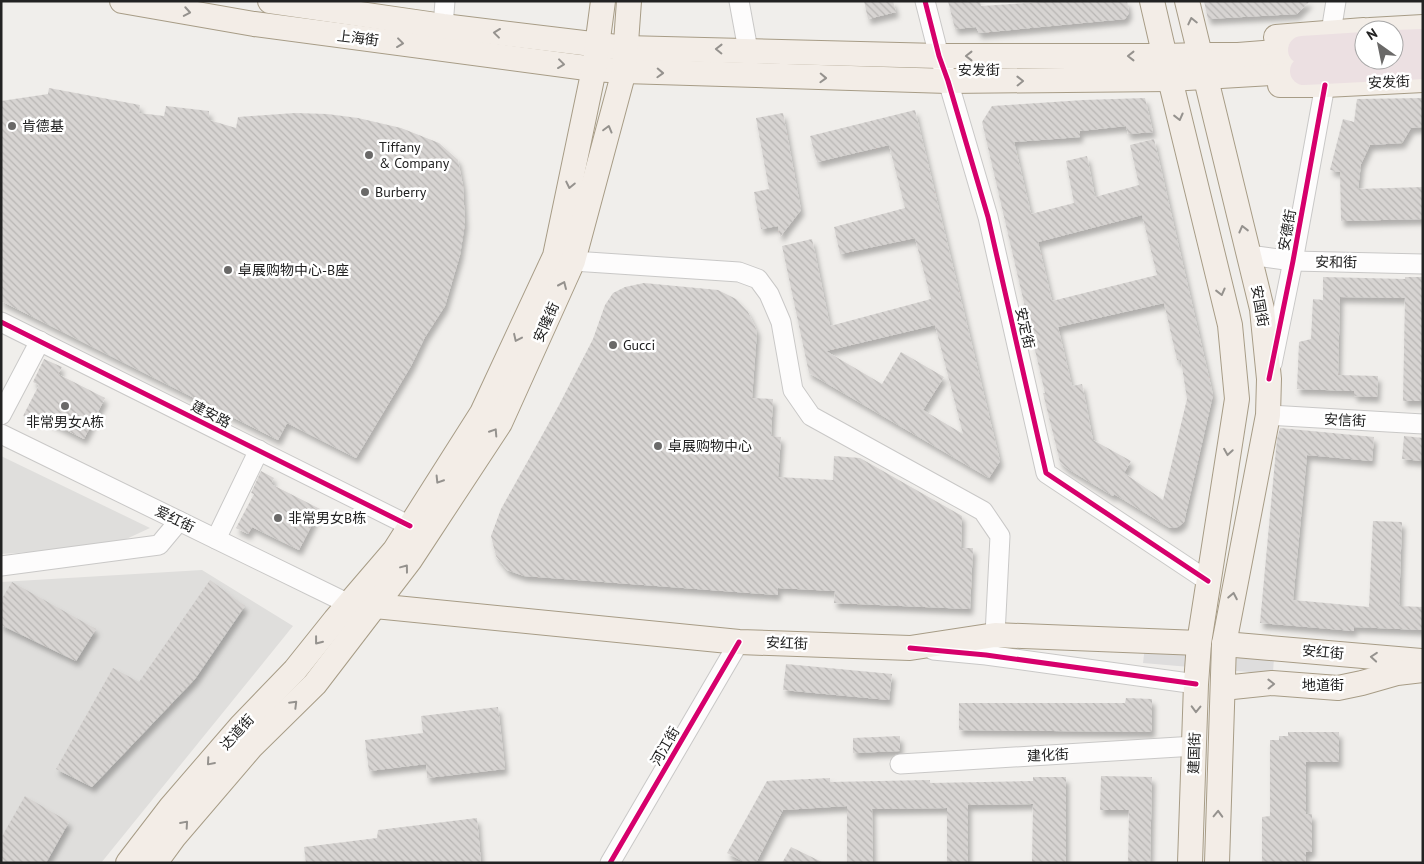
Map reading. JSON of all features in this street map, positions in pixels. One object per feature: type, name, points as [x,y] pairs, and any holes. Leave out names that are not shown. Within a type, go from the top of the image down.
[{"type":"highway","points":[[1404,44],[1423,43]]},
{"type":"highway","name":"安发街","points":[[1310,69],[1354,50]]},
{"type":"highway","name":"安发街","points":[[1310,69],[1423,65]]},
{"type":"main road","name":"上海街","points":[[122,1],[160,4],[264,26],[594,69]]},
{"type":"main road","name":"上海街","points":[[270,1],[443,26],[597,45]]},
{"type":"main road","name":"安隆街","points":[[349,604],[396,550],[482,413],[555,256],[594,69],[603,1]]},
{"type":"main road","name":"安隆街","points":[[375,606],[410,560],[500,423],[573,261],[624,71],[629,1]]},
{"type":"main road","points":[[1152,1],[1230,325],[1237,399],[1199,643]]},
{"type":"main road","name":"安国街","points":[[1187,1],[1262,309],[1268,378],[1268,415],[1224,644]]},
{"type":"main road","points":[[1404,28],[1423,27]]},
{"type":"main road","name":"安发街","points":[[1200,55],[1258,39],[1354,31]]},
{"type":"main road","name":"安发街","points":[[597,45],[625,48],[939,56],[1238,55],[1310,69],[1423,80]]},
{"type":"main road","name":"安发街","points":[[594,69],[948,81],[1170,79],[1310,69]]},
{"type":"main road","name":"达道街","points":[[128,863],[171,807],[241,726],[295,670],[349,604]]},
{"type":"main road","name":"安红街","points":[[375,606],[738,642],[910,648],[995,635],[1199,643]]},
{"type":"main road","name":"达道街","points":[[155,863],[174,837],[251,747],[314,684],[375,606]]},
{"type":"main road","name":"建国街","points":[[1190,863],[1199,643]]},
{"type":"main road","name":"安红街","points":[[1224,644],[1423,661]]},
{"type":"main road","name":"建国街","points":[[1217,863],[1224,644]]},
{"type":"main road","name":"地道街","points":[[1223,688],[1272,683],[1338,688],[1397,673],[1423,670]]},
{"type":"street","points":[[443,26],[445,1]]},
{"type":"street","points":[[739,1],[748,50]]},
{"type":"street","name":"安定街","points":[[925,1],[939,56],[988,217],[1046,473],[1208,581]]},
{"type":"street","points":[[1331,32],[1336,1]]},
{"type":"street","name":"安德街","points":[[1268,378],[1293,261],[1310,69]]},
{"type":"street","name":"安和街","points":[[1249,254],[1293,261],[1423,264]]},
{"type":"street","points":[[573,261],[739,272],[758,279],[769,294],[782,322],[793,390],[811,416],[983,511],[1000,536],[995,635]]},
{"type":"street","name":"建安路","points":[[1,322],[410,526]]},
{"type":"street","points":[[1,415],[40,341]]},
{"type":"street","name":"安信街","points":[[1268,415],[1423,424]]},
{"type":"street","name":"爱红街","points":[[1,434],[349,604]]},
{"type":"street","points":[[216,539],[259,450]]},
{"type":"street","points":[[1,566],[158,545],[179,521]]},
{"type":"street","points":[[349,604],[375,606]]},
{"type":"street","name":"河江街","points":[[610,863],[738,642]]},
{"type":"street","points":[[910,648],[986,655],[1196,684]]},
{"type":"street","name":"建化街","points":[[900,764],[1195,746]]},
{"type":"shaded area","points":[[1,456],[150,528],[109,547],[1,554]]},
{"type":"shaded area","points":[[202,570],[293,626],[101,863],[1,863],[1,582]]},
{"type":"pier","points":[[1145,646],[1274,656],[1273,674],[1143,663]]},
{"type":"building","points":[[864,1],[893,1],[896,12],[868,19]]},
{"type":"building","points":[[948,1],[980,1],[981,6],[1056,1],[1127,1],[1129,13],[1125,19],[979,33],[976,27],[955,29]]},
{"type":"building","points":[[1204,1],[1310,1],[1297,14],[1208,19]]},
{"type":"building","name":"卓展购物中心-B座","points":[[49,88],[140,105],[139,113],[164,116],[166,106],[209,111],[209,120],[236,128],[238,117],[295,113],[327,114],[358,118],[401,128],[439,143],[458,160],[463,186],[465,223],[460,255],[445,306],[425,337],[411,366],[356,458],[287,423],[278,440],[1,301],[1,101],[48,94]]},
{"type":"building","points":[[1145,98],[1153,132],[1128,134],[1126,126],[1080,131],[1080,137],[1014,142],[1031,214],[1074,203],[1066,161],[1087,156],[1095,197],[1139,185],[1130,145],[1154,139],[1213,395],[1184,522],[1178,527],[1170,528],[1068,469],[1060,462],[982,122],[992,106]],"holes":[[[1142,215],[1157,275],[1052,301],[1038,242]],[[1164,303],[1177,360],[1181,360],[1187,399],[1163,500],[1124,473],[1131,461],[1093,440],[1082,384],[1072,386],[1058,327]]]},
{"type":"building","points":[[1423,98],[1423,127],[1411,128],[1402,143],[1370,145],[1361,164],[1358,189],[1423,187],[1423,219],[1341,221],[1340,172],[1330,170],[1343,119],[1354,122],[1357,99]]},
{"type":"building","points":[[915,110],[1000,461],[989,478],[809,373],[782,246],[812,239],[830,326],[931,299],[915,238],[840,254],[834,227],[905,208],[889,145],[817,162],[810,136]],"holes":[[[935,325],[963,434],[923,410],[944,377],[901,352],[882,384],[826,351]]]},
{"type":"building","points":[[783,113],[801,210],[780,237],[778,226],[761,229],[754,192],[769,189],[756,118]]},
{"type":"building","points":[[1323,277],[1405,279],[1405,277],[1423,277],[1423,401],[1403,401],[1405,298],[1340,297],[1338,375],[1378,376],[1377,397],[1354,396],[1354,391],[1297,389],[1299,342],[1311,339],[1313,299],[1323,300]]},
{"type":"building","name":"卓展购物中心","points":[[644,283],[718,290],[736,299],[748,312],[757,331],[752,398],[773,399],[771,436],[781,437],[778,477],[833,480],[834,456],[860,458],[962,516],[961,548],[973,548],[970,609],[834,603],[835,591],[778,588],[778,595],[524,576],[507,570],[496,556],[491,536],[501,509],[559,405],[593,339],[605,305],[613,293],[625,287]]},
{"type":"building","name":"非常男女A栋","points":[[44,359],[62,367],[58,374],[105,398],[84,439],[36,415],[34,421],[23,416],[39,385],[33,382]]},
{"type":"building","points":[[1280,428],[1374,437],[1372,461],[1307,455],[1293,600],[1369,607],[1373,521],[1402,522],[1399,606],[1423,607],[1423,630],[1354,627],[1354,631],[1260,623],[1277,439]]},
{"type":"building","points":[[1404,436],[1423,438],[1423,461],[1402,459]]},
{"type":"building","name":"非常男女B栋","points":[[261,471],[274,478],[271,484],[320,509],[299,550],[252,527],[248,534],[236,528],[254,494],[251,493]]},
{"type":"building","points":[[210,580],[245,606],[195,679],[92,787],[56,769],[113,668],[139,682]]},
{"type":"building","points":[[12,582],[96,629],[76,661],[1,625],[1,600]]},
{"type":"building","points":[[786,664],[892,674],[889,700],[783,690]]},
{"type":"building","points":[[1126,698],[1152,699],[1152,732],[959,730],[959,703],[1125,703]]},
{"type":"building","points":[[498,707],[505,769],[427,778],[426,764],[369,771],[365,740],[423,733],[421,716]]},
{"type":"building","points":[[1288,732],[1339,732],[1339,762],[1306,762],[1306,814],[1312,814],[1312,852],[1306,852],[1306,863],[1262,863],[1262,817],[1270,816],[1270,740],[1279,740],[1279,736],[1288,736]]},
{"type":"building","points":[[900,736],[900,751],[853,753],[853,738]]},
{"type":"building","points":[[1101,776],[1152,777],[1150,863],[1128,863],[1129,810],[1100,810]]},
{"type":"building","points":[[1033,777],[1066,777],[1066,863],[1032,863],[1033,804],[968,805],[968,863],[947,863],[947,808],[872,809],[873,863],[847,863],[847,806],[783,810],[756,863],[746,863],[727,853],[767,781],[830,778],[830,782],[930,780],[930,783],[1033,781]]},
{"type":"building","points":[[25,796],[69,822],[46,863],[1,863],[1,838]]},
{"type":"building","points":[[477,818],[481,863],[306,863],[304,847],[377,838],[378,830]]},
{"type":"building","points":[[791,847],[824,863],[782,863]]},
{"type":"cycle path","points":[[925,1],[939,56],[988,217],[1046,473],[1208,581]]},
{"type":"cycle path","points":[[1269,379],[1325,85]]},
{"type":"cycle path","points":[[1,322],[410,526]]},
{"type":"cycle path","points":[[610,863],[739,642]]},
{"type":"cycle path","points":[[910,648],[986,655],[1196,684]]},
{"type":"place","name":"肯德基","points":[[12,126]]},
{"type":"place","name":"Tiffany & Company","points":[[369,155]]},
{"type":"place","name":"Burberry","points":[[365,192]]},
{"type":"place","name":"卓展购物中心-B座","points":[[228,270]]},
{"type":"place","name":"Gucci","points":[[613,345]]},
{"type":"place","name":"非常男女A栋","points":[[65,406]]},
{"type":"place","name":"卓展购物中心","points":[[658,446]]},
{"type":"place","name":"非常男女B栋","points":[[278,518]]}]
